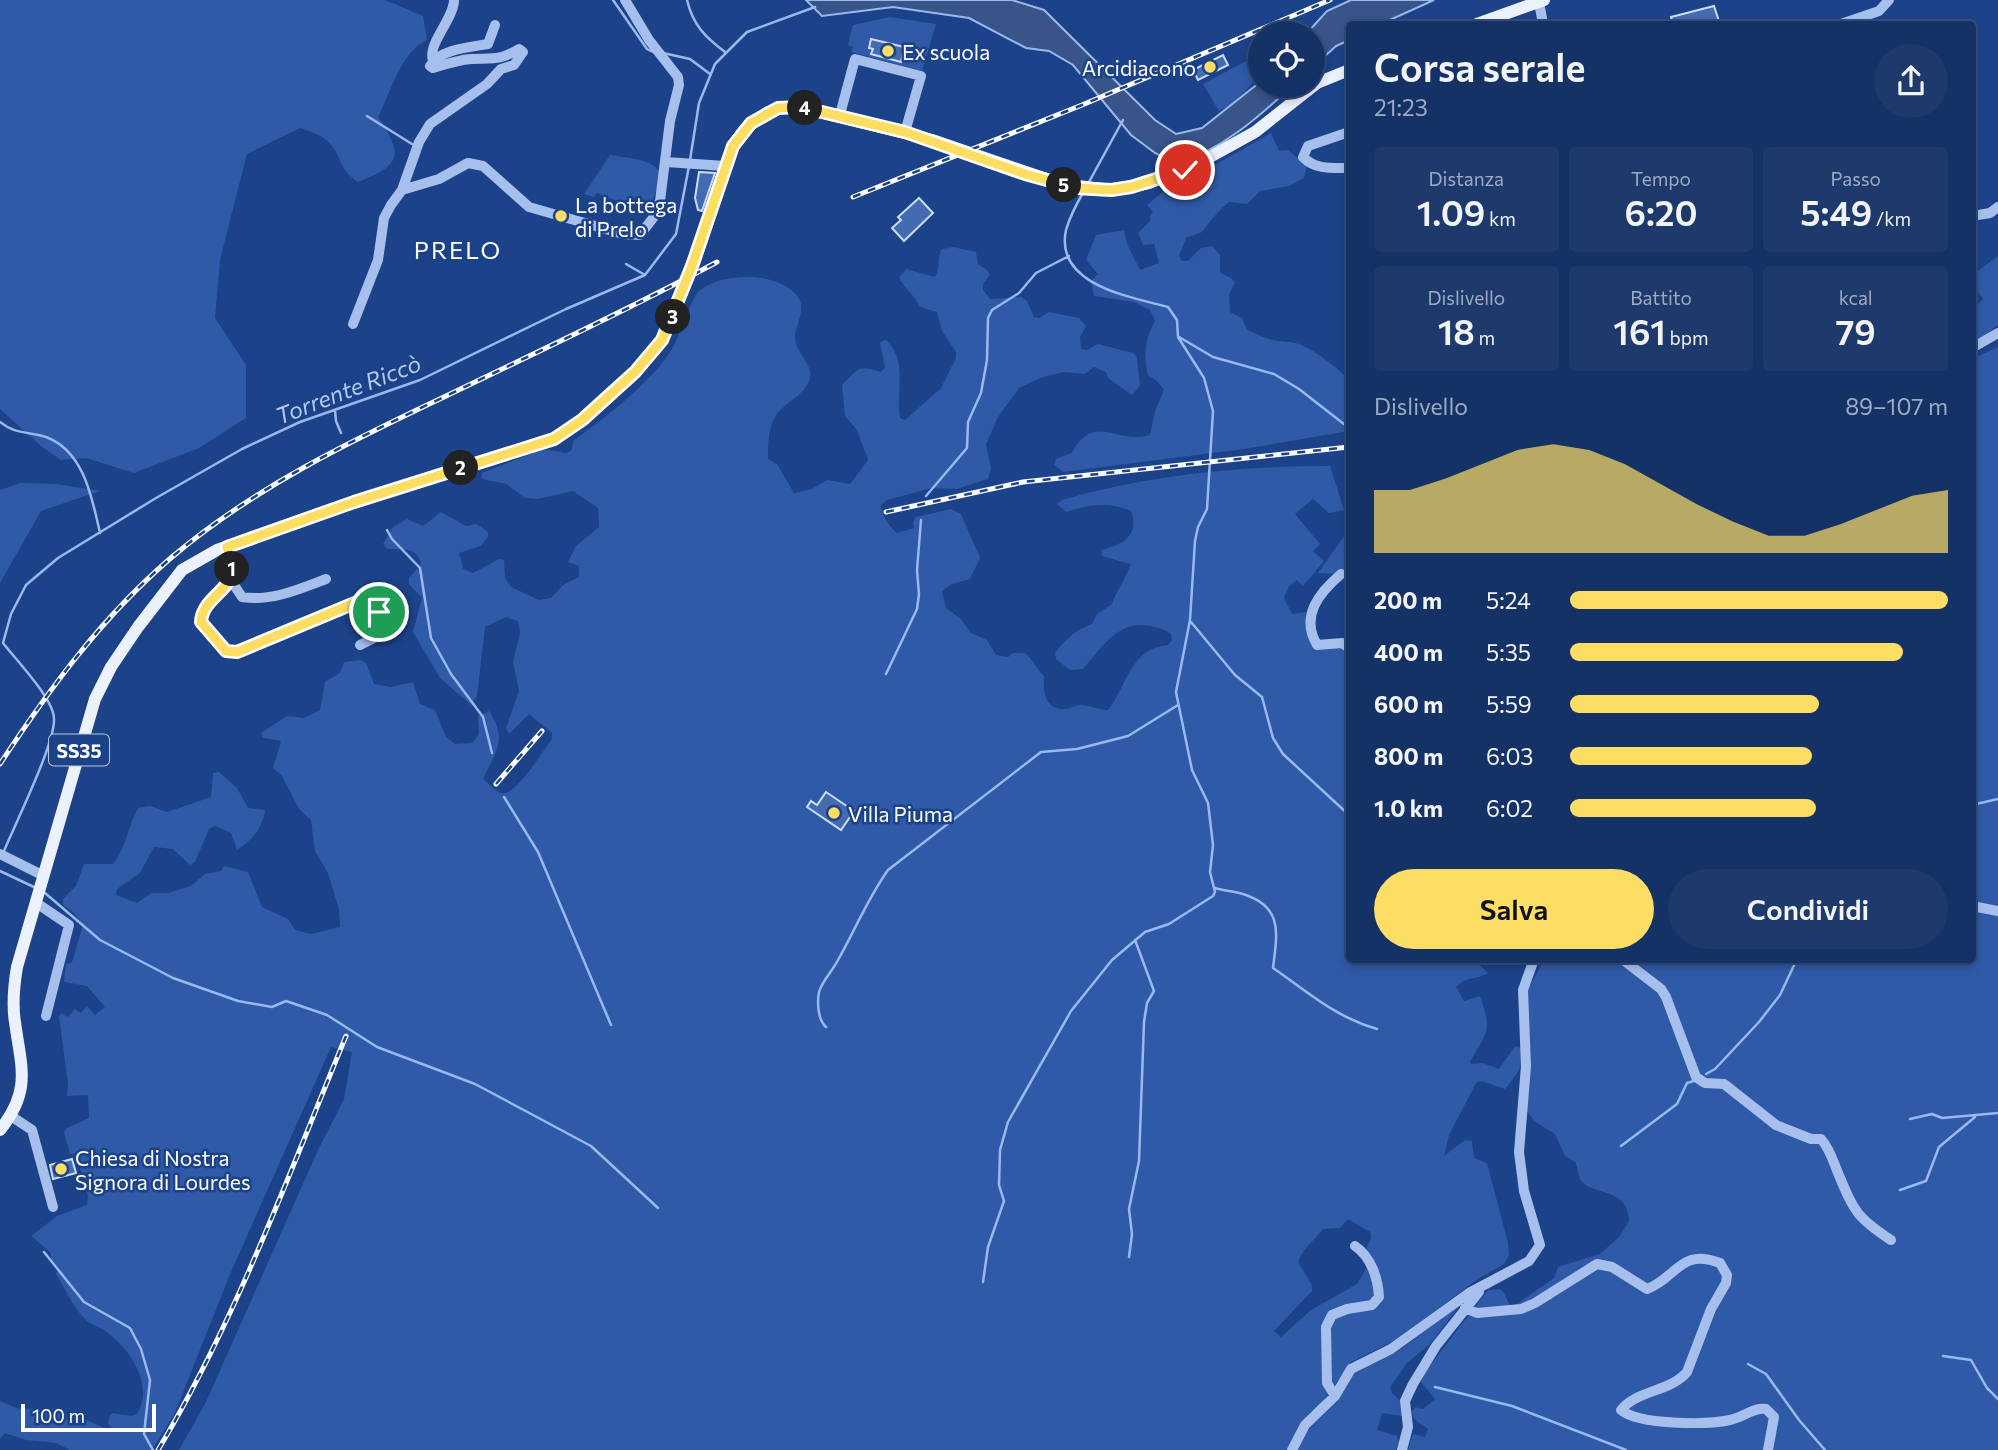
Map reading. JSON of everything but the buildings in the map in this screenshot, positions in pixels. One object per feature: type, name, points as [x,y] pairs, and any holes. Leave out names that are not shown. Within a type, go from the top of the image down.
[{"type":"main road","points":[[1485,21],[1542,1]]},
{"type":"main road","points":[[725,166],[733,146],[745,128],[778,108],[801,107],[905,132],[1061,184],[1111,190],[1149,183],[1199,163],[1255,132],[1317,83],[1346,71]]},
{"type":"main road","name":"SS35","points":[[0,1129],[18,1103],[24,1077],[13,1008],[15,981],[35,902],[37,873],[87,723],[111,667],[182,570],[208,554],[354,502],[554,439],[582,420],[654,352],[669,327],[725,166]]},
{"type":"street","points":[[353,324],[378,260],[384,218],[402,190],[419,142],[430,124],[501,69],[514,65],[523,52],[519,49],[505,57],[492,60],[472,59],[433,68],[430,66],[433,60],[432,50],[453,11],[454,0]]},
{"type":"street","points":[[402,190],[439,179],[468,163],[483,166],[529,207],[610,230],[640,235],[653,218],[660,201],[668,162],[670,121],[679,85],[678,77],[649,40],[625,0]]},
{"type":"street","points":[[1850,21],[1879,12],[1889,0]]},
{"type":"street","points":[[1542,1],[1543,21]]},
{"type":"street","points":[[433,60],[449,52],[488,44],[495,25]]},
{"type":"street","points":[[839,118],[855,59],[921,76],[905,132]]},
{"type":"street","points":[[1346,132],[1308,146],[1303,157],[1313,165],[1346,169]]},
{"type":"street","points":[[668,162],[725,166]]},
{"type":"street","points":[[1976,215],[1990,213],[1998,208]]},
{"type":"street","points":[[1976,346],[1998,333]]},
{"type":"street","points":[[227,547],[232,572],[230,579],[206,606],[201,617],[201,622],[226,651],[237,652],[362,600],[394,628],[360,645]]},
{"type":"street","points":[[1341,575],[1322,591],[1314,604],[1311,620],[1317,645],[1342,643],[1346,646]]},
{"type":"street","points":[[230,579],[242,597],[255,599],[292,592],[326,579]]},
{"type":"street","points":[[0,854],[37,873]]},
{"type":"street","points":[[35,902],[69,925],[46,1016]]},
{"type":"street","points":[[1976,907],[1998,911]]},
{"type":"street","points":[[1292,1450],[1306,1425],[1335,1396],[1351,1369],[1391,1349],[1469,1293],[1529,1261],[1540,1245],[1524,1191],[1519,1152],[1526,1066],[1523,990],[1533,963]]},
{"type":"street","points":[[1628,963],[1646,976],[1667,997],[1696,1077],[1705,1083],[1724,1084],[1776,1125],[1811,1139],[1821,1139],[1856,1212],[1868,1225],[1891,1240]]},
{"type":"street","points":[[11,1116],[31,1128],[53,1207]]},
{"type":"street","points":[[1335,1396],[1327,1383],[1326,1327],[1332,1315],[1347,1309],[1372,1305],[1380,1297],[1378,1283],[1364,1252],[1355,1246]]},
{"type":"street","points":[[1465,1308],[1477,1313],[1521,1309],[1597,1264],[1612,1267],[1647,1289],[1655,1286],[1678,1265],[1709,1258],[1720,1262],[1727,1275],[1726,1283],[1711,1309],[1687,1372],[1680,1380],[1633,1401],[1621,1410],[1635,1417],[1681,1423],[1710,1423],[1745,1416],[1755,1409],[1766,1409],[1773,1417],[1768,1450]]},
{"type":"street","points":[[1402,1450],[1408,1427],[1405,1401],[1413,1384],[1465,1308],[1486,1284]]},
{"type":"shaded area","points":[[0,0],[385,0],[423,16],[427,40],[410,53],[403,63],[378,117],[392,141],[394,150],[394,158],[383,170],[358,182],[347,172],[325,139],[300,128],[247,154],[220,260],[215,318],[246,365],[246,418],[199,448],[134,473],[86,458],[61,460],[42,447],[0,409]]},
{"type":"shaded area","points":[[806,0],[1012,0],[1044,10],[1155,120],[1176,134],[1202,128],[1248,92],[1248,98],[1278,98],[1224,142],[1176,164],[1155,153],[1131,135],[1073,65],[1049,51],[1026,48],[969,18],[893,7],[822,16]]},
{"type":"shaded area","points":[[1351,0],[1434,0],[1388,21],[1346,21],[1346,41],[1325,56],[1325,21],[1318,21],[1327,11]]},
{"type":"shaded area","points":[[890,17],[936,24],[922,71],[851,52],[853,47],[848,45],[853,25]]},
{"type":"shaded area","points":[[1248,60],[1248,88],[1231,105],[1219,111],[1203,84]]},
{"type":"shaded area","points":[[1271,133],[1279,151],[1288,150],[1307,166],[1304,178],[1289,186],[1260,191],[1247,204],[1229,202],[1202,232],[1186,238],[1179,256],[1182,261],[1188,261],[1201,248],[1212,246],[1220,255],[1220,273],[1235,283],[1229,294],[1230,312],[1242,318],[1247,330],[1270,339],[1301,345],[1320,356],[1346,378],[1346,432],[1244,449],[1063,472],[1054,465],[1056,459],[1072,453],[1089,434],[1098,431],[1138,437],[1150,435],[1155,411],[1164,390],[1148,375],[1146,368],[1147,341],[1155,321],[1150,310],[1134,302],[1094,296],[1091,281],[1098,274],[1086,260],[1096,235],[1124,230],[1127,244],[1140,270],[1159,263],[1154,244],[1143,245],[1138,233],[1151,220],[1149,217],[1153,212],[1147,205],[1174,183],[1201,173]]},
{"type":"shaded area","points":[[610,155],[638,160],[657,169],[661,174],[652,203],[628,196],[625,204],[597,193],[594,197],[584,194]]},
{"type":"shaded area","points":[[953,247],[976,252],[978,264],[990,275],[983,284],[983,290],[990,299],[1022,297],[1027,301],[1034,317],[1039,318],[1049,312],[1079,318],[1086,326],[1080,337],[1081,349],[1087,350],[1098,344],[1133,353],[1137,357],[1140,386],[1132,395],[1108,378],[1106,372],[1094,367],[1085,374],[1063,372],[1040,378],[1019,388],[998,417],[986,444],[991,468],[988,479],[956,489],[932,488],[887,500],[881,505],[886,520],[897,533],[914,528],[916,517],[951,509],[961,514],[980,558],[970,579],[952,584],[942,591],[946,608],[961,619],[971,633],[987,640],[996,655],[1028,655],[1044,676],[1046,698],[1052,706],[1064,709],[1084,705],[1108,710],[1137,661],[1145,653],[1168,645],[1172,640],[1171,634],[1166,631],[1139,625],[1120,631],[1112,637],[1083,669],[1070,670],[1056,659],[1055,653],[1067,639],[1092,624],[1097,614],[1112,604],[1130,564],[1102,556],[1101,550],[1122,542],[1133,527],[1131,511],[1123,508],[1090,506],[1066,512],[1057,504],[1062,500],[1095,491],[1161,478],[1228,470],[1330,466],[1344,510],[1329,513],[1313,499],[1295,514],[1320,544],[1313,551],[1324,561],[1303,586],[1297,580],[1289,586],[1284,598],[1292,614],[1306,612],[1314,647],[1338,646],[1346,650],[1346,963],[1478,963],[1488,973],[1456,987],[1464,1001],[1480,996],[1486,1017],[1484,1037],[1470,1062],[1499,1069],[1515,1046],[1521,1048],[1521,1065],[1505,1089],[1482,1081],[1476,1083],[1449,1135],[1444,1156],[1465,1140],[1472,1141],[1474,1158],[1487,1163],[1508,1243],[1509,1255],[1504,1264],[1478,1279],[1394,1341],[1351,1362],[1288,1450],[179,1450],[206,1402],[318,1150],[344,1099],[352,1052],[331,1047],[231,1272],[174,1415],[152,1450],[70,1450],[56,1443],[26,1440],[5,1433],[0,1439],[0,1401],[19,1409],[62,1408],[65,1419],[88,1421],[114,1432],[108,1423],[109,1417],[113,1413],[131,1416],[137,1414],[142,1403],[141,1379],[130,1356],[113,1337],[81,1315],[56,1274],[58,1268],[50,1252],[31,1236],[57,1216],[87,1205],[88,1196],[76,1154],[70,1154],[64,1132],[89,1118],[88,1095],[67,1096],[68,1084],[59,1016],[62,1013],[68,1017],[75,1009],[81,1013],[87,1006],[95,1015],[105,1007],[87,986],[64,982],[66,964],[72,962],[83,925],[73,912],[63,905],[63,899],[76,886],[84,864],[113,864],[138,808],[150,806],[167,812],[211,797],[213,773],[219,772],[237,788],[248,808],[265,810],[256,833],[237,850],[231,833],[215,826],[209,829],[195,862],[190,865],[173,849],[154,847],[140,873],[117,889],[116,895],[137,903],[151,893],[168,893],[191,886],[205,874],[221,871],[224,866],[248,872],[262,907],[288,919],[295,930],[311,934],[340,927],[339,909],[328,873],[315,851],[311,820],[299,809],[282,776],[273,768],[281,741],[263,738],[261,733],[287,716],[304,718],[320,710],[325,682],[340,673],[344,662],[361,660],[366,663],[374,684],[391,687],[413,682],[420,704],[435,710],[446,737],[455,744],[472,743],[479,734],[478,716],[489,711],[499,737],[496,753],[483,779],[501,793],[507,793],[521,781],[552,739],[552,733],[529,714],[509,734],[506,728],[519,691],[513,662],[520,633],[518,621],[506,617],[485,627],[477,696],[471,705],[440,678],[413,632],[422,598],[409,584],[409,578],[421,564],[413,552],[387,549],[383,544],[393,527],[407,519],[423,526],[441,512],[466,526],[477,524],[488,532],[488,537],[481,546],[459,553],[463,569],[473,573],[499,559],[504,560],[505,578],[511,587],[539,600],[551,598],[563,585],[579,577],[579,566],[568,562],[576,546],[599,527],[598,508],[573,491],[538,499],[525,498],[506,484],[482,479],[482,473],[543,449],[566,453],[571,451],[574,440],[628,398],[653,374],[672,349],[699,291],[721,280],[735,278],[750,277],[778,282],[798,297],[801,307],[795,338],[809,368],[810,379],[803,391],[775,417],[768,443],[768,459],[777,464],[794,493],[812,489],[827,480],[850,484],[868,460],[857,430],[845,416],[842,385],[863,368],[880,372],[885,368],[880,342],[886,340],[897,358],[900,418],[905,420],[941,388],[956,358],[956,352],[942,331],[937,312],[920,307],[899,278],[906,269],[935,277],[942,249]],"holes":[[[1348,1219],[1370,1232],[1371,1238],[1366,1249],[1375,1267],[1366,1269],[1357,1284],[1311,1310],[1281,1337],[1274,1331],[1312,1291],[1312,1285],[1298,1262],[1323,1229],[1340,1228]]]},
{"type":"shaded area","points":[[1998,256],[1998,325],[1976,342],[1976,306],[1983,299],[1976,289],[1976,272]]},
{"type":"shaded area","points":[[1998,347],[1998,1450],[1408,1450],[1413,1434],[1425,1437],[1428,1429],[1414,1419],[1412,1412],[1415,1407],[1423,1409],[1435,1399],[1421,1382],[1422,1376],[1488,1290],[1500,1289],[1511,1308],[1554,1278],[1558,1267],[1600,1254],[1619,1237],[1629,1221],[1622,1202],[1585,1184],[1580,1179],[1575,1162],[1565,1156],[1555,1134],[1534,1121],[1527,1111],[1527,998],[1529,987],[1543,963],[1976,963],[1976,357]]},
{"type":"shaded area","points":[[21,483],[57,484],[100,491],[41,511],[0,583],[0,490]]},
{"type":"shaded area","points":[[1346,533],[1346,575],[1318,573]]},
{"type":"shaded area","points":[[1461,1304],[1430,1344],[1407,1363],[1390,1387],[1400,1401],[1402,1416],[1382,1413],[1377,1430],[1397,1436],[1399,1441],[1396,1450],[1296,1450],[1306,1433],[1355,1373],[1401,1349]]},
{"type":"waterway","points":[[613,0],[647,49],[653,52]]},
{"type":"waterway","points":[[687,0],[701,30],[725,52]]},
{"type":"waterway","name":"Torrente Riccò","points":[[690,160],[699,103],[715,64],[747,32],[815,7]]},
{"type":"waterway","points":[[663,53],[690,59],[710,74]]},
{"type":"waterway","points":[[367,116],[412,144]]},
{"type":"waterway","points":[[1089,182],[1123,120]]},
{"type":"waterway","name":"Torrente Riccò","points":[[4,851],[42,765],[54,719],[48,701],[3,643],[11,614],[26,585],[58,558],[242,449],[300,422],[420,380],[566,309],[645,275],[676,234],[689,166]]},
{"type":"waterway","points":[[983,1282],[988,1247],[1004,1201],[999,1185],[1000,1150],[1008,1122],[1071,1011],[1112,960],[1145,932],[1169,924],[1213,896],[1215,892],[1210,872],[1213,845],[1208,803],[1192,770],[1176,692],[1190,620],[1195,541],[1198,527],[1207,509],[1213,411],[1204,378],[1178,337],[1177,320],[1168,307],[1116,293],[1083,276],[1072,264],[1065,249],[1066,230],[1084,191]]},
{"type":"waterway","points":[[926,496],[967,448],[968,422],[981,393],[987,360],[988,318],[992,310],[1019,293],[1036,273],[1069,256]]},
{"type":"waterway","points":[[626,264],[645,275]]},
{"type":"waterway","points":[[1179,337],[1213,357],[1274,374],[1299,389],[1346,426]]},
{"type":"waterway","points":[[335,410],[341,433]]},
{"type":"waterway","points":[[0,422],[17,431],[46,437],[69,453],[84,477],[100,533]]},
{"type":"waterway","points":[[886,674],[917,609],[921,520]]},
{"type":"waterway","points":[[387,530],[392,539],[420,568],[431,638],[451,674],[483,717],[492,753]]},
{"type":"waterway","points":[[1191,622],[1235,675],[1262,697],[1273,738],[1283,754],[1346,812]]},
{"type":"waterway","points":[[826,1027],[819,1011],[818,996],[821,987],[888,870],[1041,752],[1077,749],[1128,736],[1178,705]]},
{"type":"waterway","points":[[504,797],[538,852],[611,1025]]},
{"type":"waterway","points":[[1976,804],[1998,799]]},
{"type":"waterway","points":[[0,871],[36,888]]},
{"type":"waterway","points":[[1215,888],[1240,893],[1256,900],[1272,914],[1276,933],[1273,968],[1335,1011],[1377,1029]]},
{"type":"waterway","points":[[45,893],[100,940],[173,978],[238,1001],[272,1007],[286,1001],[327,1015],[377,1047],[475,1084],[591,1146],[658,1208]]},
{"type":"waterway","points":[[1129,1257],[1132,1234],[1129,1209],[1139,1161],[1144,1022],[1147,1003],[1154,991],[1135,940]]},
{"type":"waterway","points":[[1706,1074],[1715,1069],[1759,1022],[1780,995],[1795,963]]},
{"type":"waterway","points":[[1621,1146],[1677,1104],[1687,1083],[1694,1081]]},
{"type":"waterway","points":[[1910,1119],[1932,1114],[1942,1118],[1998,1113]]},
{"type":"waterway","points":[[1900,1190],[1926,1181],[1939,1147],[1975,1117]]},
{"type":"waterway","points":[[44,1252],[84,1302],[130,1328],[141,1349],[150,1380],[144,1434],[153,1450]]},
{"type":"waterway","points":[[1943,1356],[1971,1360],[1987,1388],[1998,1399]]},
{"type":"waterway","points":[[1748,1364],[1766,1374],[1799,1420],[1825,1450]]},
{"type":"waterway","points":[[1435,1387],[1512,1406],[1626,1450]]},
{"type":"railway","points":[[853,197],[1082,105],[1330,0]]},
{"type":"railway","points":[[0,764],[78,654],[123,604],[172,557],[236,509],[339,449],[717,262]]},
{"type":"railway","points":[[886,512],[1023,482],[1346,447]]},
{"type":"railway","points":[[496,784],[542,731]]},
{"type":"railway","points":[[158,1450],[212,1351],[236,1299],[346,1036]]},
{"type":"place","name":"Ex scuola","points":[[888,51]]},
{"type":"place","name":"Arcidiacono","points":[[1210,67]]},
{"type":"place","name":"La bottega di Prelo","points":[[561,216]]},
{"type":"place","name":"Villa Piuma","points":[[834,813]]},
{"type":"place","name":"Chiesa di Nostra Signora di Lourdes","points":[[61,1169]]},
{"type":"district","name":"PRELO","points":[[458,249]]},
{"type":"route","points":[[379,612],[362,600],[237,652],[226,651],[201,622],[206,606],[230,579],[232,572],[227,547],[354,502],[554,439],[582,420],[635,372],[662,340],[692,266],[733,146],[745,128],[768,112],[789,106],[801,107],[905,132],[1025,174],[1088,190],[1131,187],[1185,170]]}]
